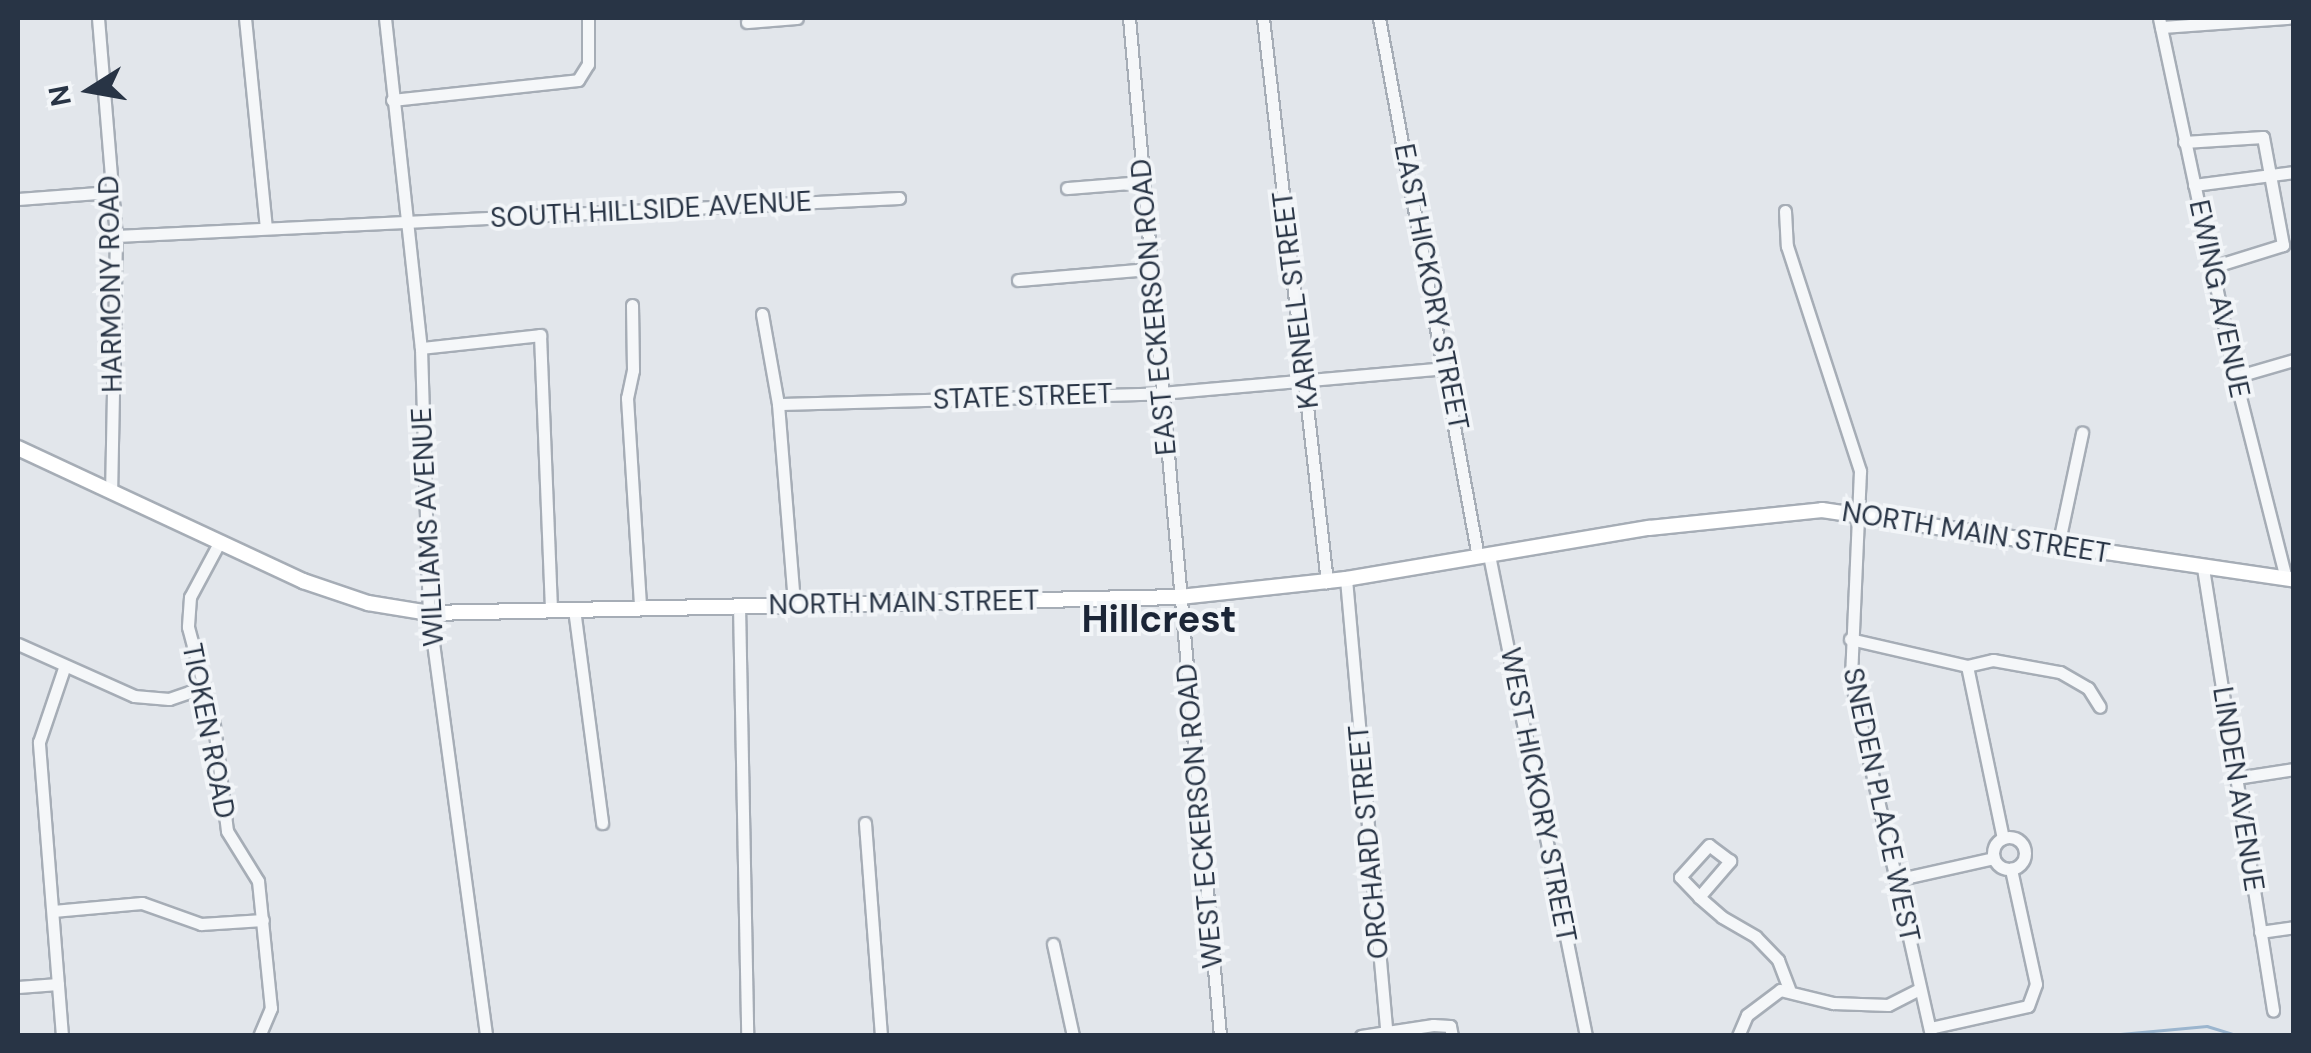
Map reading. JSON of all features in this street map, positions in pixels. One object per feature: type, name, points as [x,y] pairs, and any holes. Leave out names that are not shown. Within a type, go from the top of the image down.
[{"type":"main road","name":"NORTH MAIN STREET","points":[[18,448],[336,594],[429,613],[1180,597],[1346,580],[1778,512],[1862,512],[2290,580]]},
{"type":"street","name":"HARMONY ROAD","points":[[98,18],[116,236],[111,490]]},
{"type":"street","points":[[246,18],[266,227]]},
{"type":"street","name":"WILLIAMS AVENUE","points":[[385,18],[403,221],[422,348],[429,613],[486,1036]]},
{"type":"street","points":[[392,100],[578,80],[588,64],[588,18]]},
{"type":"street","points":[[748,22],[798,18]]},
{"type":"street","name":"EAST ECKERSON ROAD","points":[[1129,18],[1180,597]]},
{"type":"street","name":"KARNELL STREET","points":[[1263,18],[1327,582]]},
{"type":"street","name":"EAST HICKORY STREET","points":[[1380,18],[1484,556]]},
{"type":"street","points":[[2160,22],[2288,18]]},
{"type":"street","name":"EWING AVENUE","points":[[2160,22],[2235,377],[2290,580]]},
{"type":"street","points":[[2184,142],[2263,137],[2283,245],[2212,266]]},
{"type":"street","points":[[2194,185],[2294,172]]},
{"type":"street","points":[[1068,188],[1142,182]]},
{"type":"street","points":[[18,200],[111,192]]},
{"type":"street","name":"SOUTH HILLSIDE AVENUE","points":[[116,236],[899,198]]},
{"type":"street","name":"SNEDEN PLACE WEST","points":[[1785,211],[1787,246],[1860,471],[1862,512],[1850,638],[1856,708],[1931,1032]]},
{"type":"street","points":[[1018,280],[1150,268]]},
{"type":"street","points":[[632,305],[633,370],[626,398],[640,607]]},
{"type":"street","points":[[762,314],[778,404],[794,604]]},
{"type":"street","points":[[422,348],[540,335],[551,609]]},
{"type":"street","points":[[2235,377],[2294,360]]},
{"type":"street","name":"STATE STREET","points":[[778,404],[1161,393],[1447,368]]},
{"type":"street","points":[[2058,546],[2082,434]]},
{"type":"street","name":"TIOKEN ROAD","points":[[219,543],[190,597],[188,627],[204,687],[228,831],[258,882],[271,1008],[259,1036]]},
{"type":"street","name":"WEST HICKORY STREET","points":[[1484,556],[1586,1036]]},
{"type":"street","name":"LINDEN AVENUE","points":[[2203,568],[2273,1010]]},
{"type":"street","name":"ORCHARD STREET","points":[[1346,580],[1386,1031]]},
{"type":"street","name":"WEST ECKERSON ROAD","points":[[1180,597],[1220,1036]]},
{"type":"street","points":[[739,605],[747,1036]]},
{"type":"street","points":[[574,609],[602,823]]},
{"type":"street","points":[[1850,638],[1967,666],[1992,660],[2060,672],[2088,688],[2100,707]]},
{"type":"street","points":[[18,644],[64,668],[134,696],[169,699],[204,687]]},
{"type":"street","points":[[1967,666],[2004,838],[1994,858]]},
{"type":"street","points":[[62,1036],[38,742],[64,668]]},
{"type":"street","points":[[2236,778],[2294,768]]},
{"type":"street","points":[[865,823],[881,1036]]},
{"type":"street","points":[[2004,838],[2023,846],[2023,861],[2011,869]]},
{"type":"street","points":[[1699,897],[1730,861],[1709,845],[1680,877],[1699,897],[1756,937],[1778,960],[1789,988],[1833,1003],[1888,1005],[1919,990]]},
{"type":"street","points":[[1896,880],[1994,858],[2011,869],[2036,984],[2028,1006],[1931,1032]]},
{"type":"street","points":[[53,911],[142,903],[201,924],[263,920]]},
{"type":"street","points":[[2260,932],[2294,927]]},
{"type":"street","points":[[1053,944],[1073,1036]]},
{"type":"street","points":[[18,988],[58,984]]},
{"type":"street","points":[[1738,1036],[1747,1015],[1789,988]]},
{"type":"street","points":[[1361,1036],[1450,1026],[1452,1036]]},
{"type":"waterway","points":[[2099,1036],[2207,1026],[2239,1036]]},
{"type":"district","name":"Hillcrest","points":[[1159,620]]}]
